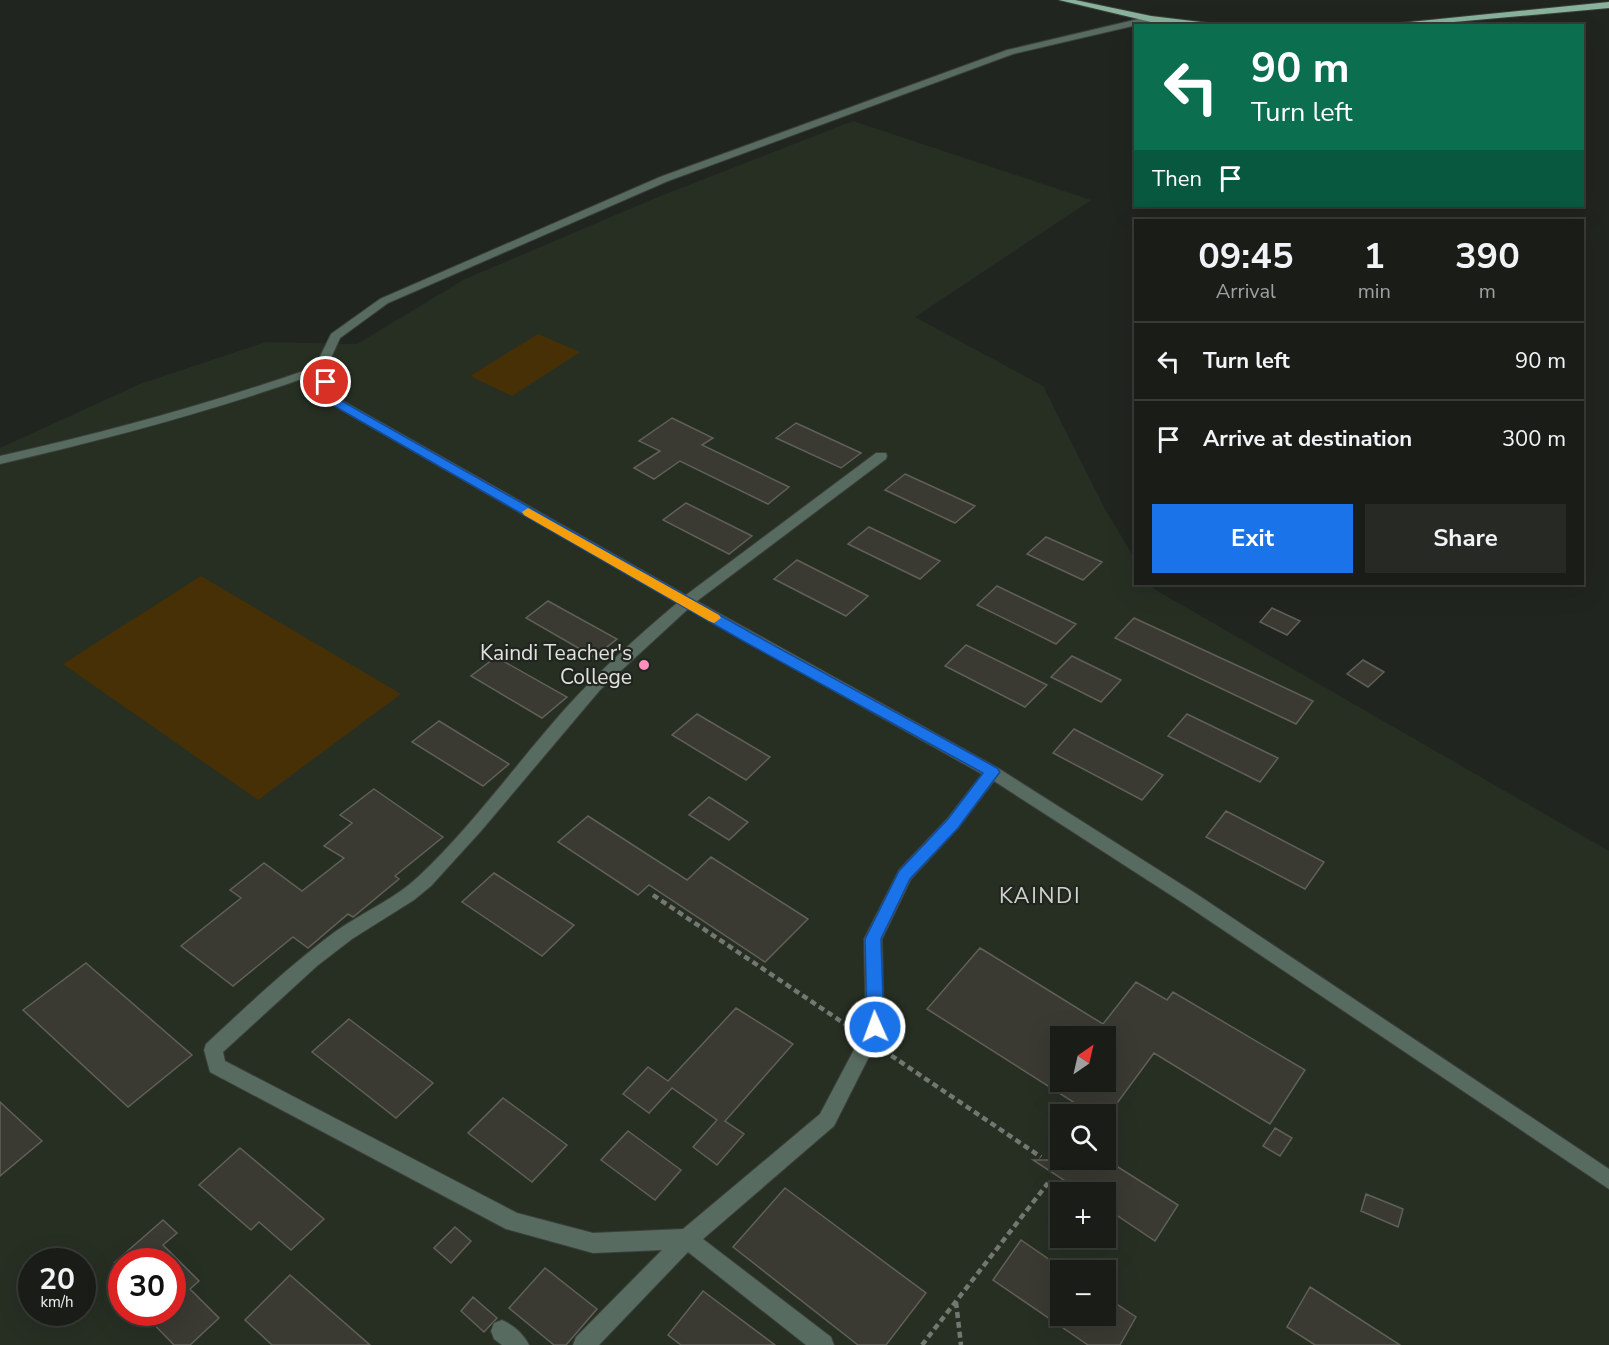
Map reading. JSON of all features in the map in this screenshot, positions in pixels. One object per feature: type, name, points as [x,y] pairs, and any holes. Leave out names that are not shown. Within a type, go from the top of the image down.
[{"type":"main road","points":[[1064,0],[1151,20],[1204,24]]},
{"type":"main road","points":[[1396,24],[1609,5]]},
{"type":"street","points":[[0,460],[66,445],[234,399],[320,369],[335,336],[384,301],[664,179],[1010,52],[1151,20]]},
{"type":"street","points":[[320,369],[333,400],[686,602],[992,772],[1189,898],[1609,1180]]},
{"type":"street","points":[[823,1345],[687,1239],[593,1243],[513,1222],[218,1066],[213,1050],[269,996],[345,934],[424,883],[488,813],[565,718],[621,660],[686,602],[881,456]]},
{"type":"street","points":[[584,1345],[687,1239],[827,1120],[875,1027],[873,939],[904,875],[953,824],[992,772]]},
{"type":"path","points":[[653,895],[1041,1157]]},
{"type":"path","points":[[922,1345],[1048,1183]]},
{"type":"path","points":[[956,1301],[961,1345]]},
{"type":"shaded area","name":"Kaindi Teacher's College","points":[[853,121],[1091,200],[915,317],[1043,386],[1106,511],[1134,557],[1134,585],[1151,585],[1154,589],[1609,851],[1609,1345],[0,1345],[0,448],[140,384],[266,342],[357,344],[465,279],[658,197]]},
{"type":"shaded area","points":[[538,334],[580,352],[512,396],[470,376]]},
{"type":"shaded area","points":[[201,576],[401,694],[258,800],[63,664]]},
{"type":"building","points":[[672,418],[713,438],[702,445],[789,487],[768,504],[680,461],[654,479],[634,468],[660,451],[639,441]]},
{"type":"building","points":[[796,423],[861,453],[841,468],[776,438]]},
{"type":"building","points":[[905,474],[975,506],[955,523],[885,490]]},
{"type":"building","points":[[686,503],[752,536],[729,554],[663,520]]},
{"type":"building","points":[[869,527],[940,561],[920,579],[848,544]]},
{"type":"building","points":[[1046,537],[1102,562],[1083,580],[1027,554]]},
{"type":"building","points":[[797,560],[868,596],[846,616],[774,579]]},
{"type":"building","points":[[997,586],[1076,624],[1056,644],[977,605]]},
{"type":"building","points":[[548,601],[617,639],[594,657],[526,618]]},
{"type":"building","points":[[1272,608],[1300,621],[1287,635],[1260,622]]},
{"type":"building","points":[[1134,618],[1313,701],[1296,724],[1115,638]]},
{"type":"building","points":[[966,645],[1047,685],[1025,707],[945,666]]},
{"type":"building","points":[[1072,656],[1121,680],[1101,702],[1051,677]]},
{"type":"building","points":[[496,657],[567,697],[542,718],[471,676]]},
{"type":"building","points":[[1363,660],[1384,672],[1368,687],[1347,674]]},
{"type":"building","points":[[697,714],[770,757],[746,780],[672,735]]},
{"type":"building","points":[[1187,714],[1278,758],[1260,782],[1168,736]]},
{"type":"building","points":[[439,721],[509,764],[483,786],[412,742]]},
{"type":"building","points":[[1074,729],[1163,775],[1142,800],[1053,753]]},
{"type":"building","points":[[374,789],[443,837],[395,876],[399,879],[353,917],[348,914],[308,948],[293,937],[233,986],[181,946],[241,898],[230,890],[264,863],[302,891],[344,858],[324,846],[352,823],[340,815]]},
{"type":"building","points":[[709,797],[748,822],[729,840],[689,815]]},
{"type":"building","points":[[1226,811],[1324,862],[1305,889],[1206,837]]},
{"type":"building","points":[[588,816],[687,880],[711,857],[808,919],[765,962],[649,885],[638,895],[558,842]]},
{"type":"building","points":[[494,873],[574,925],[542,956],[462,902]]},
{"type":"building","points":[[980,948],[1103,1024],[1136,982],[1167,1000],[1173,992],[1305,1070],[1270,1124],[1154,1053],[1116,1105],[1076,1104],[1057,1092],[1116,1092],[1116,1026],[1050,1026],[1050,1087],[927,1009]]},
{"type":"building","points":[[86,963],[192,1055],[128,1107],[23,1010]]},
{"type":"building","points":[[736,1008],[793,1044],[725,1121],[744,1134],[717,1165],[693,1147],[717,1120],[672,1088],[649,1113],[623,1094],[648,1067],[668,1081]]},
{"type":"building","points":[[349,1019],[433,1083],[396,1118],[312,1052]]},
{"type":"building","points":[[503,1098],[567,1145],[532,1182],[468,1133]]},
{"type":"building","points":[[0,1102],[42,1141],[0,1176]]},
{"type":"building","points":[[1275,1128],[1292,1138],[1280,1156],[1263,1146]]},
{"type":"building","points":[[628,1131],[681,1170],[655,1200],[601,1160]]},
{"type":"building","points":[[240,1148],[324,1219],[291,1250],[259,1222],[251,1230],[199,1185]]},
{"type":"building","points":[[1033,1160],[1050,1160],[1050,1170],[1116,1170],[1116,1166],[1178,1205],[1155,1241],[1116,1215],[1116,1182],[1067,1182]]},
{"type":"building","points":[[785,1188],[926,1293],[886,1345],[858,1345],[733,1247]]},
{"type":"building","points":[[1366,1194],[1403,1209],[1398,1227],[1361,1211]]},
{"type":"building","points":[[163,1220],[177,1233],[163,1245],[166,1248],[131,1248]]},
{"type":"building","points":[[455,1227],[471,1241],[451,1263],[434,1248]]},
{"type":"building","points":[[1021,1240],[1050,1260],[1050,1319],[993,1280]]},
{"type":"building","points":[[186,1268],[199,1281],[190,1289],[219,1318],[190,1345],[174,1345],[156,1326],[186,1326]]},
{"type":"building","points":[[545,1268],[597,1309],[566,1345],[554,1345],[509,1308]]},
{"type":"building","points":[[290,1275],[370,1345],[272,1345],[245,1320]]},
{"type":"building","points":[[1310,1287],[1400,1345],[1315,1345],[1287,1327]]},
{"type":"building","points":[[703,1291],[775,1345],[681,1345],[668,1335]]},
{"type":"building","points":[[473,1297],[497,1318],[484,1332],[461,1311]]},
{"type":"building","points":[[1116,1304],[1136,1317],[1120,1345],[1088,1345],[1060,1326],[1116,1326]]},
{"type":"slow traffic","points":[[528,512],[714,618]]},
{"type":"place","name":"Kaindi Teacher's College","points":[[644,665]]},
{"type":"district","name":"KAINDI","points":[[1040,896]]},
{"type":"route","points":[[326,382],[333,400],[750,639],[992,772],[953,824],[904,875],[873,939],[875,1027]]}]
